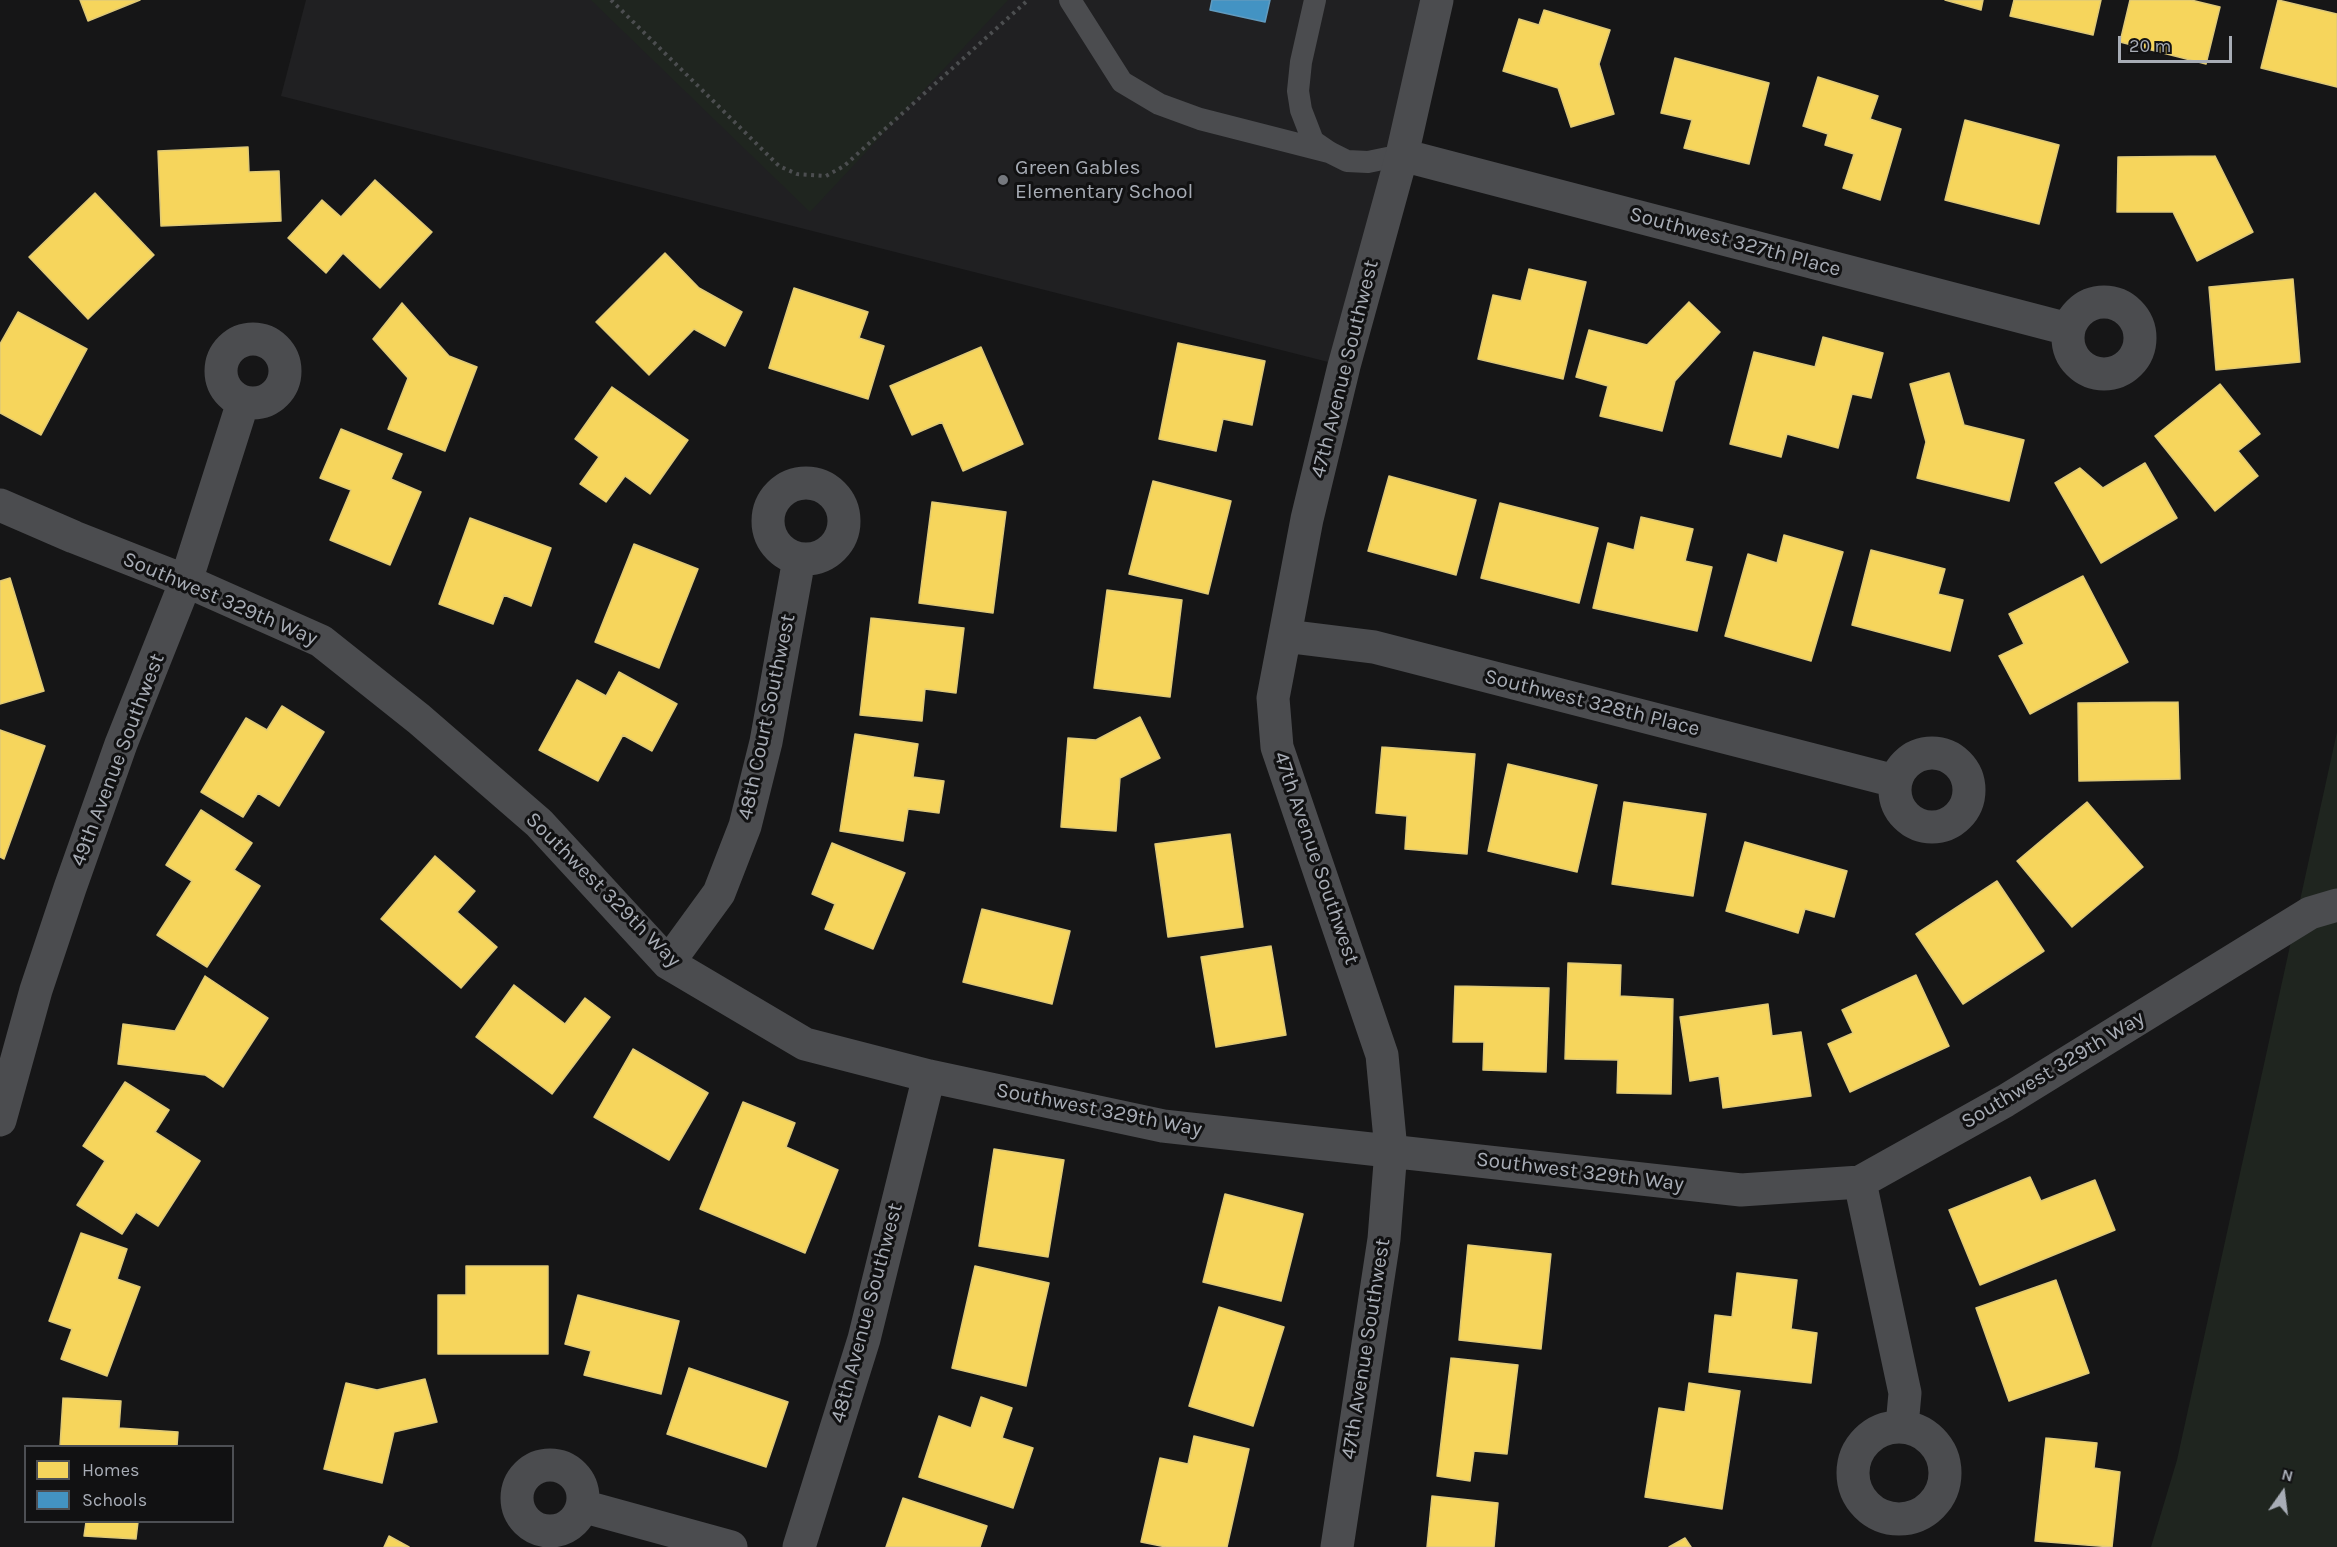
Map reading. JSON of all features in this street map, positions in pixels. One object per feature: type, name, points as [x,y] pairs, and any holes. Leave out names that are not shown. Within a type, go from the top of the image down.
[{"type":"street","name":"47th Avenue Southwest","points":[[1336,1547],[1383,1239],[1391,1150],[1382,1055],[1277,747],[1273,698],[1302,542],[1344,366],[1402,156],[1437,0]]},
{"type":"street","name":"Southwest 327th Place","points":[[1402,156],[2068,329]]},
{"type":"street","name":"49th Avenue Southwest","points":[[0,1120],[36,990],[70,888],[121,744],[186,581],[243,402]]},
{"type":"street","name":"Southwest 329th Way","points":[[0,505],[186,581],[321,641],[419,719],[539,823],[668,963],[805,1044],[929,1076],[1163,1126],[1741,1190],[1860,1182],[2005,1101],[2310,913],[2337,905]]},
{"type":"street","name":"48th Court Southwest","points":[[668,963],[719,893],[745,826],[766,742],[799,559]]},
{"type":"street","name":"Southwest 328th Place","points":[[1286,636],[1374,647],[1895,781]]},
{"type":"street","name":"48th Avenue Southwest","points":[[799,1547],[864,1339],[929,1076]]},
{"type":"street","points":[[1860,1182],[1905,1393],[1902,1426]]},
{"type":"street","points":[[582,1506],[731,1547]]},
{"type":"lane","points":[[1070,0],[1122,82],[1159,104],[1210,122],[1329,152]]},
{"type":"lane","points":[[1315,0],[1301,62],[1298,91],[1301,110],[1314,141],[1347,161],[1368,162],[1402,156]]},
{"type":"path","points":[[611,0],[779,166],[797,174],[826,176],[844,166],[1028,0]]},
{"type":"shaded area","name":"Green Gables Elementary School","points":[[306,0],[1437,0],[1344,366],[281,96]]},
{"type":"shaded area","points":[[591,0],[1008,0],[810,212]]},
{"type":"shaded area","points":[[2337,732],[2337,1547],[2151,1547],[2177,1460]]},
{"type":"building: Homes","points":[[80,0],[140,0],[88,21]]},
{"type":"building: Homes","points":[[1945,0],[1983,0],[1981,10]]},
{"type":"building: Homes","points":[[2014,0],[2101,0],[2093,35],[2010,16]]},
{"type":"building: Homes","points":[[2130,0],[2191,0],[2220,7],[2206,64],[2120,42]]},
{"type":"building: Homes","points":[[2278,0],[2337,14],[2337,87],[2261,68]]},
{"type":"building: Homes","points":[[1544,10],[1610,30],[1599,64],[1614,114],[1571,127],[1558,88],[1503,71],[1519,19],[1539,25]]},
{"type":"building: Homes","points":[[1675,58],[1769,83],[1749,164],[1684,148],[1692,120],[1661,113]]},
{"type":"building: Homes","points":[[1818,77],[1878,96],[1870,119],[1901,129],[1880,200],[1843,188],[1854,154],[1825,145],[1828,134],[1803,126]]},
{"type":"building: Homes","points":[[1965,120],[2059,145],[2039,224],[1945,200]]},
{"type":"building: Homes","points":[[248,147],[249,172],[279,171],[281,221],[161,226],[158,151]]},
{"type":"building: Homes","points":[[2215,156],[2253,232],[2197,261],[2173,212],[2117,212],[2118,157]]},
{"type":"building: Homes","points":[[375,180],[432,232],[380,288],[343,253],[326,273],[288,238],[322,200],[341,217]]},
{"type":"building: Homes","points":[[95,193],[154,255],[88,319],[29,257]]},
{"type":"building: Homes","points":[[665,253],[699,288],[742,312],[725,346],[694,329],[649,375],[596,322]]},
{"type":"building: Homes","points":[[1529,269],[1586,282],[1563,379],[1478,359],[1493,295],[1521,301]]},
{"type":"building: Homes","points":[[2293,279],[2300,362],[2216,370],[2209,287]]},
{"type":"building: Homes","points":[[794,288],[868,312],[859,338],[884,346],[868,399],[769,368]]},
{"type":"building: Homes","points":[[1689,302],[1720,332],[1675,381],[1662,431],[1600,416],[1608,386],[1576,377],[1589,330],[1647,345]]},
{"type":"building: Homes","points":[[402,303],[449,356],[477,367],[445,451],[388,429],[408,378],[373,339]]},
{"type":"building: Homes","points":[[18,312],[87,349],[41,435],[0,413],[0,344]]},
{"type":"building: Homes","points":[[1823,337],[1883,353],[1871,398],[1852,394],[1838,448],[1787,434],[1781,457],[1730,444],[1754,352],[1815,367]]},
{"type":"building: Homes","points":[[1178,343],[1265,361],[1252,425],[1223,419],[1216,451],[1159,439]]},
{"type":"building: Homes","points":[[981,347],[1023,444],[963,471],[942,422],[912,435],[890,386]]},
{"type":"building: Homes","points":[[1949,373],[1964,425],[2024,440],[2009,501],[1917,478],[1926,442],[1910,384]]},
{"type":"building: Homes","points":[[2220,384],[2260,434],[2238,451],[2258,476],[2215,511],[2155,436]]},
{"type":"building: Homes","points":[[612,387],[688,440],[650,494],[625,476],[606,502],[580,484],[599,457],[575,439]]},
{"type":"building: Homes","points":[[341,429],[402,454],[391,479],[421,492],[390,565],[330,540],[351,490],[320,478]]},
{"type":"building: Homes","points":[[2145,463],[2177,518],[2101,563],[2055,483],[2080,468],[2103,488]]},
{"type":"building: Homes","points":[[1389,476],[1476,500],[1456,575],[1368,551]]},
{"type":"building: Homes","points":[[1153,481],[1231,501],[1208,594],[1129,574]]},
{"type":"building: Homes","points":[[932,502],[1006,512],[993,613],[919,603]]},
{"type":"building: Homes","points":[[1500,503],[1598,528],[1579,603],[1481,578]]},
{"type":"building: Homes","points":[[1641,517],[1693,529],[1685,561],[1712,567],[1697,631],[1593,608],[1608,543],[1634,550]]},
{"type":"building: Homes","points":[[470,518],[551,548],[531,606],[504,595],[493,624],[439,604]]},
{"type":"building: Homes","points":[[1784,535],[1843,552],[1811,661],[1725,636],[1748,554],[1777,563]]},
{"type":"building: Homes","points":[[634,544],[698,569],[659,668],[595,642]]},
{"type":"building: Homes","points":[[1871,550],[1945,569],[1938,594],[1963,600],[1950,651],[1852,625]]},
{"type":"building: Homes","points":[[2083,576],[2128,662],[2030,714],[1999,656],[2024,644],[2009,614]]},
{"type":"building: Homes","points":[[10,578],[44,691],[0,704],[0,581]]},
{"type":"building: Homes","points":[[1107,590],[1182,600],[1170,697],[1094,688]]},
{"type":"building: Homes","points":[[871,618],[964,628],[956,693],[925,689],[922,721],[860,715]]},
{"type":"building: Homes","points":[[619,672],[677,704],[652,751],[623,735],[598,781],[539,750],[577,680],[606,696]]},
{"type":"building: Homes","points":[[2178,702],[2180,779],[2079,781],[2078,703]]},
{"type":"building: Homes","points":[[282,706],[324,732],[279,806],[258,793],[243,817],[201,792],[246,718],[267,730]]},
{"type":"building: Homes","points":[[1140,717],[1160,758],[1120,778],[1116,831],[1061,827],[1068,738],[1096,740]]},
{"type":"building: Homes","points":[[0,730],[45,746],[4,859],[0,857]]},
{"type":"building: Homes","points":[[855,734],[918,744],[913,777],[944,781],[939,813],[908,809],[903,841],[840,831]]},
{"type":"building: Homes","points":[[1382,747],[1475,754],[1467,854],[1405,849],[1407,816],[1376,813]]},
{"type":"building: Homes","points":[[1508,764],[1597,785],[1577,872],[1488,851]]},
{"type":"building: Homes","points":[[1624,802],[1706,814],[1693,896],[1612,884]]},
{"type":"building: Homes","points":[[2087,802],[2143,867],[2072,927],[2017,861]]},
{"type":"building: Homes","points":[[201,810],[252,843],[234,870],[260,886],[207,967],[157,935],[192,881],[166,865]]},
{"type":"building: Homes","points":[[1230,834],[1243,927],[1168,937],[1155,844]]},
{"type":"building: Homes","points":[[1745,842],[1847,871],[1834,917],[1805,909],[1798,933],[1726,911]]},
{"type":"building: Homes","points":[[832,843],[905,873],[873,949],[825,929],[835,904],[812,894]]},
{"type":"building: Homes","points":[[435,856],[475,891],[457,912],[497,947],[461,988],[381,919]]},
{"type":"building: Homes","points":[[1997,881],[2044,951],[1963,1004],[1916,934]]},
{"type":"building: Homes","points":[[982,909],[1070,931],[1052,1004],[963,982]]},
{"type":"building: Homes","points":[[1271,946],[1286,1035],[1216,1047],[1201,957]]},
{"type":"building: Homes","points":[[1568,963],[1621,965],[1620,996],[1673,999],[1671,1094],[1617,1093],[1618,1060],[1565,1059]]},
{"type":"building: Homes","points":[[1916,975],[1949,1046],[1850,1092],[1828,1044],[1853,1033],[1842,1010]]},
{"type":"building: Homes","points":[[205,976],[268,1018],[223,1087],[205,1075],[118,1064],[123,1024],[175,1031]]},
{"type":"building: Homes","points":[[514,985],[565,1024],[585,998],[610,1017],[552,1094],[476,1037]]},
{"type":"building: Homes","points":[[1455,986],[1549,988],[1546,1072],[1483,1070],[1484,1042],[1453,1042]]},
{"type":"building: Homes","points":[[1768,1004],[1772,1036],[1801,1032],[1811,1096],[1723,1108],[1719,1076],[1690,1081],[1680,1017]]},
{"type":"building: Homes","points":[[633,1049],[708,1093],[669,1160],[594,1117]]},
{"type":"building: Homes","points":[[125,1082],[169,1110],[155,1132],[200,1161],[158,1226],[136,1212],[122,1234],[77,1205],[105,1161],[83,1146]]},
{"type":"building: Homes","points":[[743,1102],[795,1123],[786,1147],[838,1170],[805,1253],[700,1209]]},
{"type":"building: Homes","points":[[994,1149],[1064,1160],[1048,1257],[979,1246]]},
{"type":"building: Homes","points":[[2030,1177],[2041,1201],[2095,1180],[2115,1230],[1980,1285],[1949,1210]]},
{"type":"building: Homes","points":[[1225,1194],[1303,1214],[1281,1301],[1203,1282]]},
{"type":"building: Homes","points":[[81,1233],[127,1249],[117,1279],[140,1287],[107,1376],[61,1359],[72,1329],[49,1321]]},
{"type":"building: Homes","points":[[1468,1245],[1551,1254],[1541,1349],[1459,1340]]},
{"type":"building: Homes","points":[[466,1266],[548,1266],[548,1354],[438,1354],[438,1295],[466,1295]]},
{"type":"building: Homes","points":[[975,1266],[1049,1283],[1026,1386],[952,1368]]},
{"type":"building: Homes","points":[[1737,1273],[1797,1280],[1791,1329],[1817,1333],[1811,1383],[1709,1372],[1715,1315],[1732,1317]]},
{"type":"building: Homes","points":[[2056,1280],[2089,1373],[2009,1401],[1976,1308]]},
{"type":"building: Homes","points":[[578,1295],[679,1321],[661,1394],[584,1375],[591,1351],[565,1344]]},
{"type":"building: Homes","points":[[1219,1307],[1284,1327],[1253,1426],[1189,1406]]},
{"type":"building: Homes","points":[[1451,1358],[1518,1365],[1507,1454],[1474,1451],[1470,1481],[1437,1476]]},
{"type":"building: Homes","points":[[689,1368],[788,1402],[766,1467],[667,1434]]},
{"type":"building: Homes","points":[[425,1379],[437,1422],[394,1432],[382,1483],[324,1469],[346,1383],[377,1390]]},
{"type":"building: Homes","points":[[1689,1383],[1740,1391],[1722,1509],[1645,1497],[1659,1408],[1685,1412]]},
{"type":"building: Homes","points":[[981,1397],[1012,1408],[1002,1438],[1033,1448],[1013,1508],[919,1477],[939,1416],[971,1428]]},
{"type":"building: Homes","points":[[63,1398],[121,1401],[119,1428],[178,1432],[177,1445],[60,1445]]},
{"type":"building: Homes","points":[[1194,1436],[1249,1449],[1227,1547],[1166,1547],[1141,1542],[1160,1458],[1188,1464]]},
{"type":"building: Homes","points":[[2046,1438],[2097,1443],[2094,1468],[2120,1472],[2112,1547],[2035,1541]]},
{"type":"building: Homes","points":[[1432,1496],[1498,1503],[1494,1547],[1427,1547]]},
{"type":"building: Homes","points":[[903,1498],[987,1526],[980,1547],[886,1547]]},
{"type":"building: Homes","points":[[86,1523],[138,1523],[136,1539],[84,1536]]},
{"type":"building: Homes","points":[[389,1536],[409,1547],[384,1547]]},
{"type":"building: Homes","points":[[1685,1538],[1691,1547],[1669,1547]]},
{"type":"building: Schools","points":[[1212,0],[1270,0],[1265,22],[1210,10]]},
{"type":"place","name":"Green Gables Elementary School","points":[[1003,180]]}]
